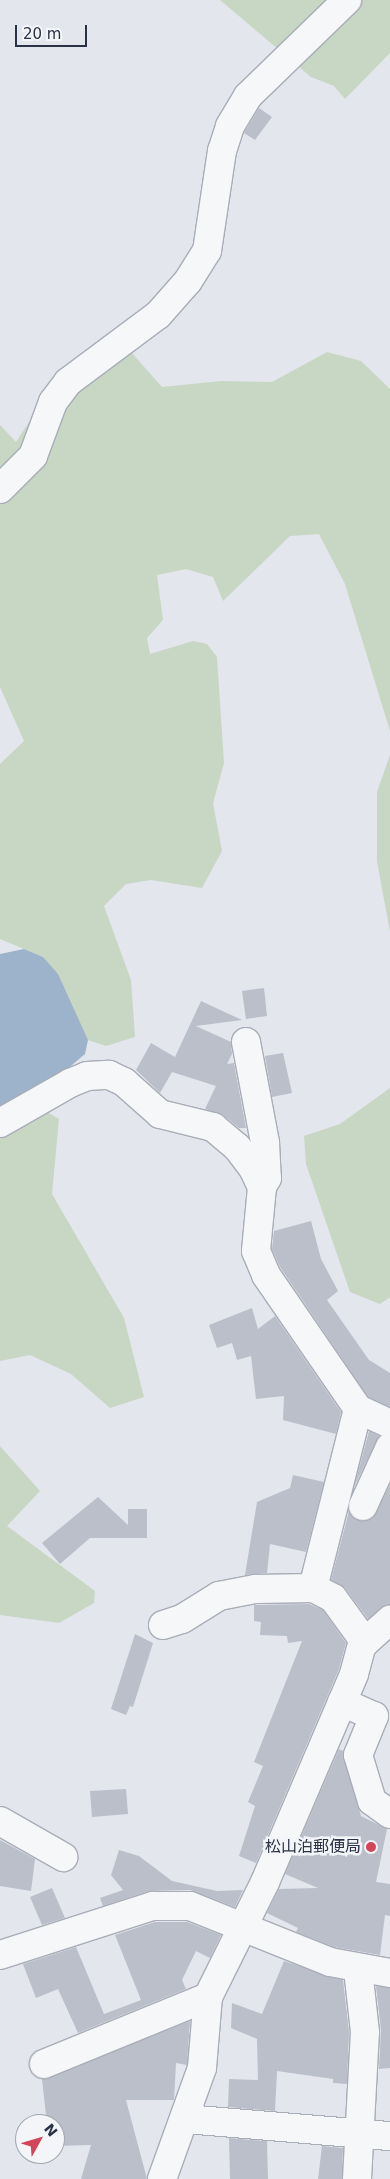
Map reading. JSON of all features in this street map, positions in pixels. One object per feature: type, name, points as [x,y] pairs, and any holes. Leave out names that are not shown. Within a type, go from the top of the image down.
[{"type":"street","points":[[0,489],[33,456],[53,402],[68,382],[158,315],[188,281],[207,251],[222,151],[230,126],[248,96],[347,0]]},
{"type":"street","points":[[246,1042],[265,1143],[267,1178],[262,1187],[256,1252],[266,1275],[358,1409],[390,1424]]},
{"type":"street","points":[[0,1123],[70,1083],[87,1076],[109,1075],[124,1082],[160,1114],[188,1118],[212,1127],[237,1147],[253,1168],[262,1187]]},
{"type":"street","points":[[313,1588],[358,1409]]},
{"type":"street","points":[[363,1506],[390,1447]]},
{"type":"street","points":[[163,1625],[182,1619],[219,1596],[256,1589],[313,1588],[333,1598],[365,1642]]},
{"type":"street","points":[[162,2179],[186,2119],[202,2068],[208,1997],[244,1927],[342,1702],[365,1642],[390,1620]]},
{"type":"street","points":[[342,1702],[374,1716],[358,1755],[372,1801],[390,1814]]},
{"type":"street","points":[[0,1821],[63,1857]]},
{"type":"street","points":[[0,1954],[153,1906],[190,1906],[358,1970],[390,1973]]},
{"type":"street","points":[[357,2179],[364,2032],[358,1970]]},
{"type":"street","points":[[44,2064],[208,1997]]},
{"type":"street","points":[[186,2119],[390,2136]]},
{"type":"green space","points":[[220,0],[390,0],[390,53],[345,99],[334,86],[311,77]]},
{"type":"green space","points":[[116,335],[162,387],[221,381],[272,382],[327,352],[361,361],[390,389],[390,731],[345,584],[319,534],[290,536],[223,601],[213,577],[186,569],[157,575],[163,620],[147,638],[150,654],[193,641],[207,644],[217,657],[224,763],[213,803],[222,851],[202,888],[151,880],[126,884],[104,906],[131,980],[135,1037],[106,1046],[88,1040],[43,957],[0,939],[0,764],[24,741],[0,687],[0,425],[16,442],[66,366]]},
{"type":"green space","points":[[390,755],[390,932],[377,861],[377,792]]},
{"type":"green space","points":[[390,1088],[390,1297],[380,1304],[350,1292],[306,1164],[304,1136],[340,1124]]},
{"type":"green space","points":[[40,1108],[59,1119],[52,1194],[124,1318],[144,1397],[110,1408],[71,1374],[30,1355],[0,1361],[0,1129]]},
{"type":"green space","points":[[0,1446],[40,1491],[7,1526],[95,1591],[94,1603],[59,1623],[0,1615]]},
{"type":"water","points":[[24,949],[43,957],[58,974],[88,1040],[85,1054],[59,1076],[0,1109],[0,954]]},
{"type":"building","points":[[259,108],[272,117],[255,140],[244,133]]},
{"type":"building","points":[[264,988],[267,1016],[246,1019],[242,991]]},
{"type":"building","points":[[201,1001],[242,1020],[196,1026],[231,1042],[232,1054],[227,1064],[234,1063],[246,1128],[239,1128],[223,1115],[205,1109],[216,1086],[172,1072],[160,1093],[136,1070],[151,1043],[175,1057]]},
{"type":"building","points":[[283,1053],[292,1093],[272,1097],[265,1056]]},
{"type":"building","points":[[311,1221],[321,1259],[338,1291],[327,1300],[369,1360],[390,1373],[390,1407],[368,1397],[280,1267],[272,1249],[274,1231]]},
{"type":"building","points":[[252,1308],[258,1329],[275,1316],[341,1412],[336,1434],[283,1420],[284,1396],[256,1399],[251,1356],[237,1360],[232,1343],[217,1348],[209,1325]]},
{"type":"building","points":[[369,1431],[379,1436],[354,1487]]},
{"type":"building","points":[[293,1475],[324,1482],[306,1552],[270,1544],[267,1573],[245,1575],[257,1502],[290,1488]]},
{"type":"building","points":[[390,1485],[390,1605],[368,1619],[345,1588],[331,1580],[349,1511],[357,1520],[372,1519]]},
{"type":"building","points":[[98,1497],[128,1525],[128,1509],[147,1509],[147,1538],[90,1538],[60,1564],[42,1543]]},
{"type":"building","points":[[309,1604],[323,1610],[346,1643],[339,1669],[256,1863],[239,1856],[255,1806],[248,1802],[263,1766],[254,1762],[302,1641],[288,1643],[287,1636],[260,1635],[261,1622],[254,1621],[254,1605]]},
{"type":"building","points":[[135,1634],[153,1643],[133,1707],[130,1706],[126,1715],[111,1709]]},
{"type":"building","points":[[339,1749],[343,1751],[361,1816],[387,1829],[376,1882],[390,1884],[390,1916],[385,1915],[380,1955],[334,1947],[296,1932],[298,1928],[267,1913],[279,1889],[318,1888],[285,1874]]},
{"type":"building","points":[[126,1789],[128,1814],[92,1817],[90,1791]]},
{"type":"building","points":[[0,1840],[35,1859],[31,1891],[0,1886]]},
{"type":"building","points":[[119,1850],[139,1856],[172,1881],[217,1891],[243,1890],[235,1907],[190,1890],[149,1891],[103,1906],[100,1898],[123,1890],[111,1875]]},
{"type":"building","points":[[52,1888],[65,1918],[42,1925],[30,1897]]},
{"type":"building","points":[[155,1922],[187,1922],[221,1935],[210,1958],[196,1951],[182,1980],[186,1989],[78,2033],[58,1989],[36,1998],[23,1964],[76,1947],[104,2014],[141,2000],[115,1935]]},
{"type":"building","points":[[284,1961],[343,1980],[349,2032],[347,2084],[333,2083],[333,2079],[277,2071],[275,2111],[228,2107],[229,2079],[258,2080],[257,2039],[231,2028],[232,2003],[262,2014]]},
{"type":"building","points":[[376,1986],[390,1988],[390,2068],[379,2069],[381,2030]]},
{"type":"building","points":[[190,2021],[187,2065],[176,2063],[174,2100],[126,2100],[147,2179],[81,2179],[91,2145],[65,2146],[65,2114],[46,2114],[42,2079]]},
{"type":"building","points":[[229,2138],[267,2141],[268,2179],[230,2179]]},
{"type":"building","points":[[322,2146],[343,2148],[342,2179],[318,2179]]},
{"type":"place","name":"松山泊郵便局","points":[[371,1847]]}]
